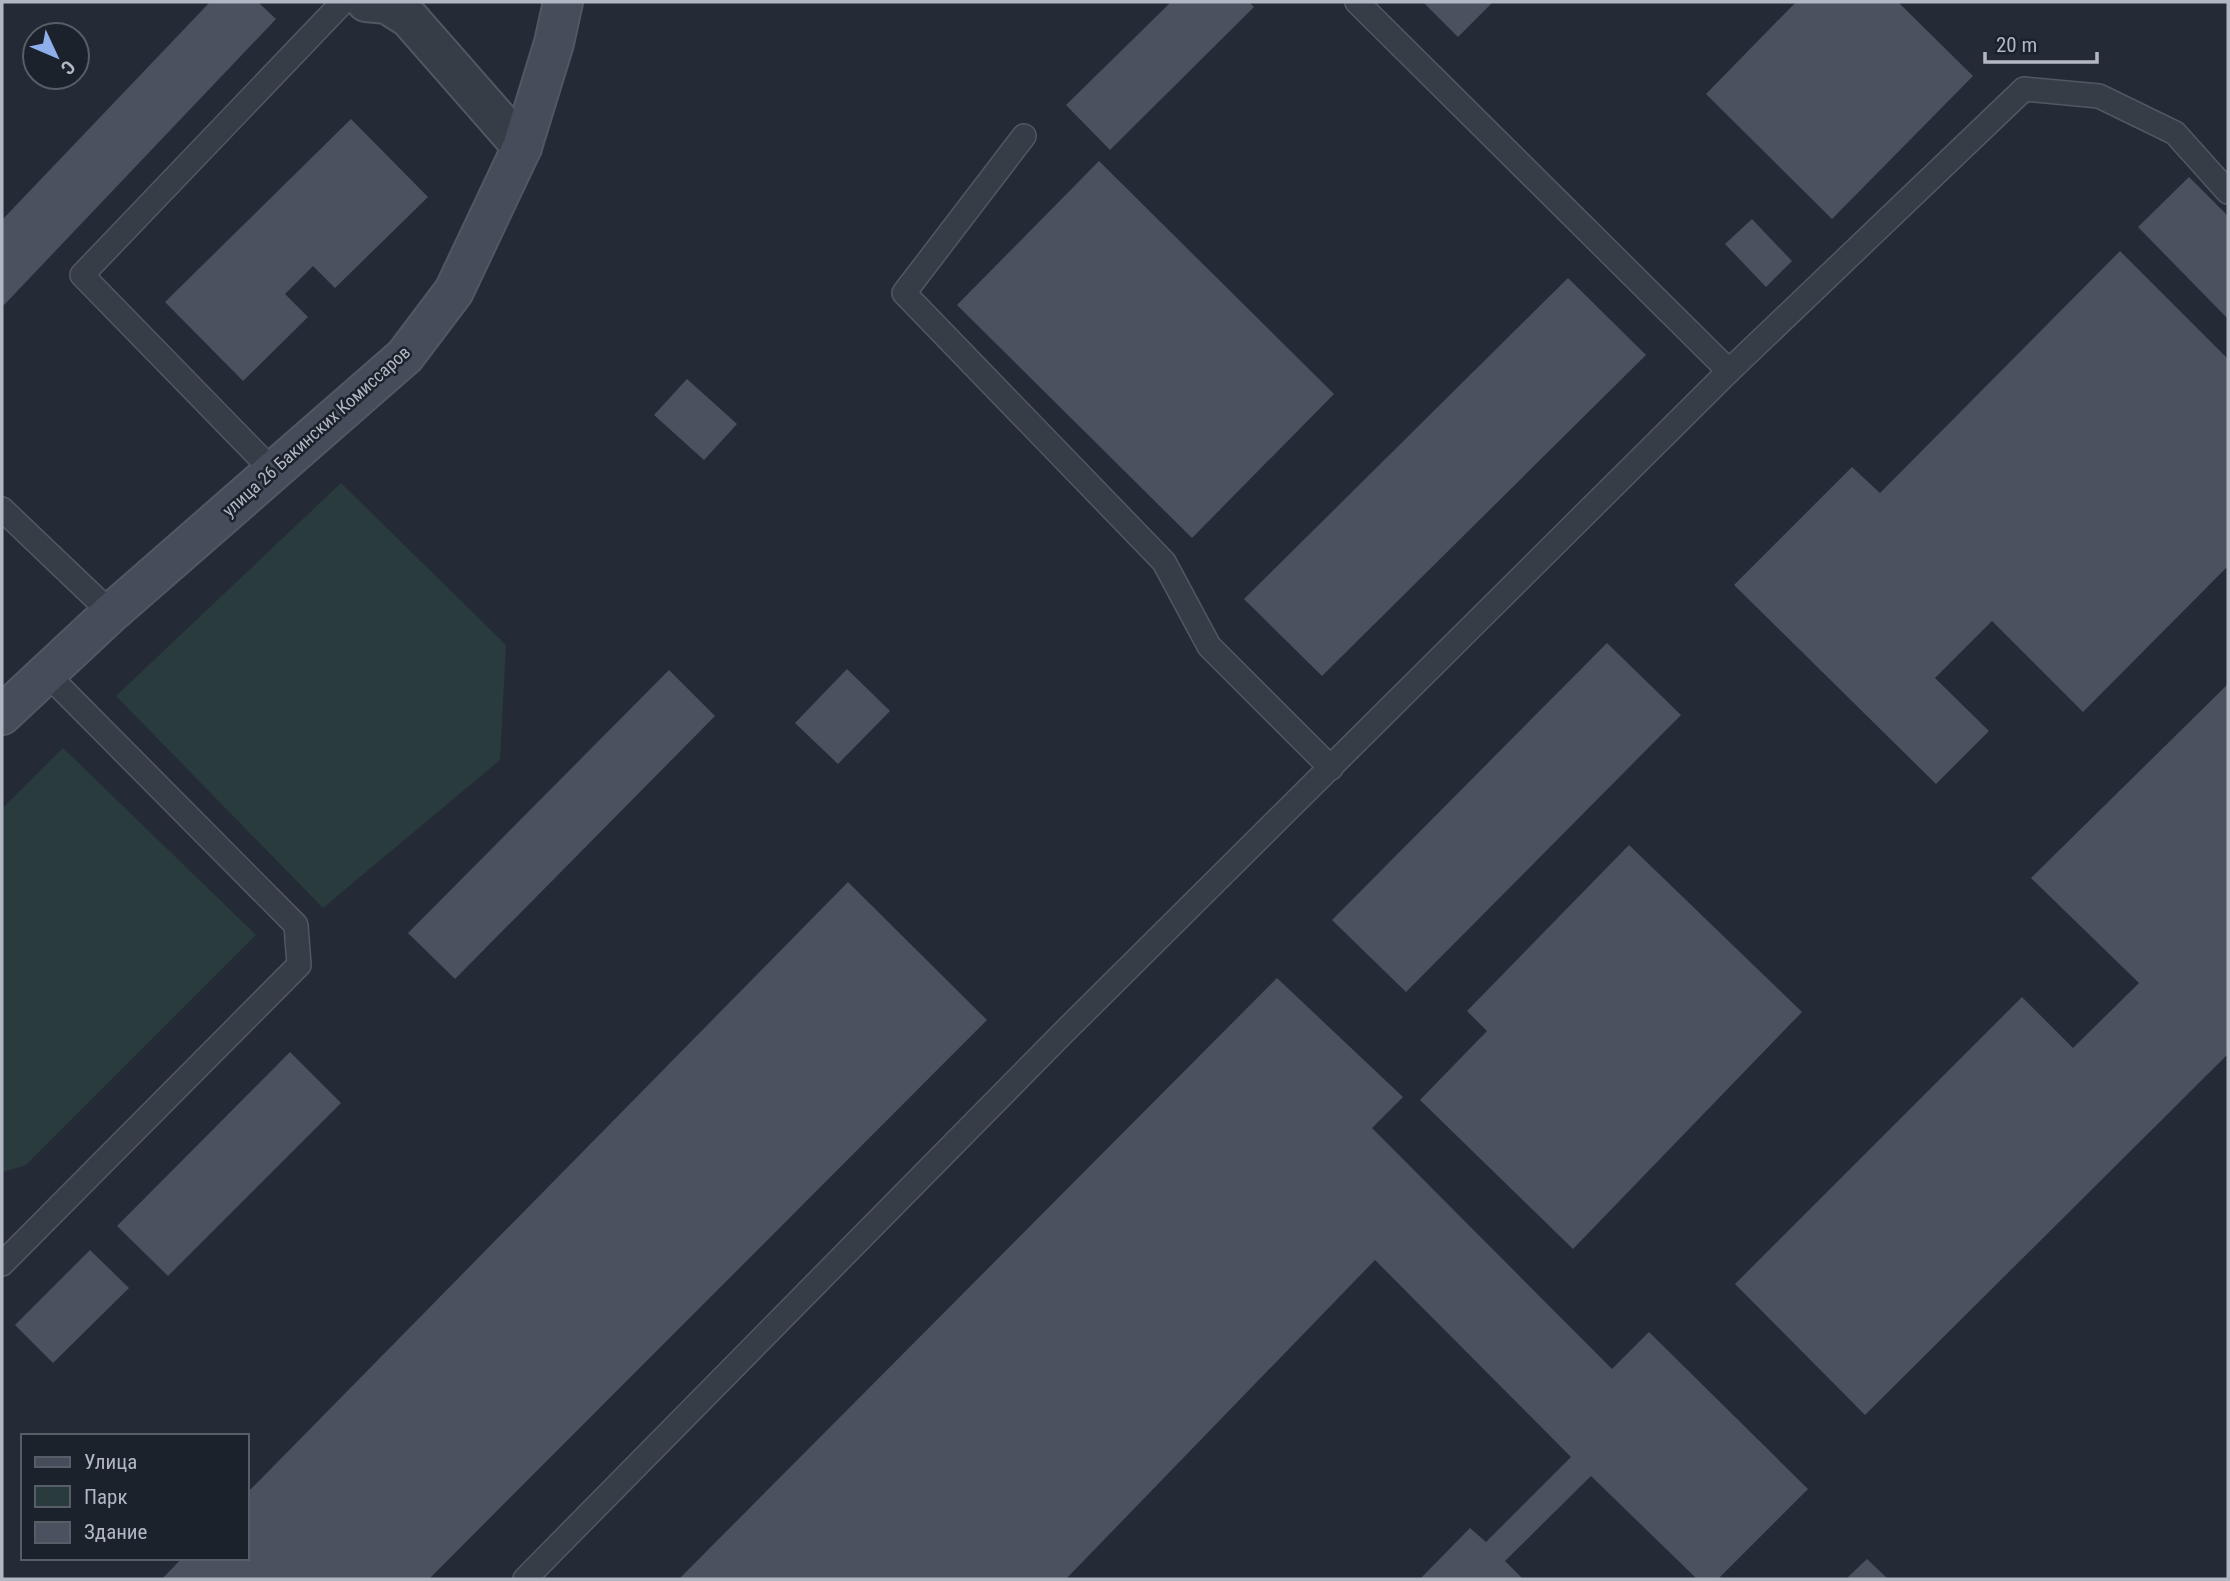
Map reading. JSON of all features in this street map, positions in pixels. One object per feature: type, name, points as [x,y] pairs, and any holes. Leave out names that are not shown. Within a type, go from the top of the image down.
[{"type":"main road","name":"улица 26 Бакинских Комиссаров","points":[[2,715],[111,613],[405,356],[454,291],[522,147],[554,43],[563,2]]},
{"type":"street","points":[[366,2],[387,4],[409,18],[522,147]]},
{"type":"lane","points":[[273,471],[82,275],[343,2]]},
{"type":"lane","points":[[1357,2],[1730,371]]},
{"type":"lane","points":[[525,1579],[1062,1034],[1730,371],[2024,89],[2099,96],[2175,133],[2228,192]]},
{"type":"lane","points":[[1024,136],[904,293],[1164,562],[1209,646],[1331,768]]},
{"type":"lane","points":[[2,509],[111,613]]},
{"type":"lane","points":[[2,1264],[299,965],[296,925],[46,673]]},
{"type":"green space","points":[[341,483],[506,645],[500,760],[323,908],[116,696]]},
{"type":"green space","points":[[63,748],[256,935],[26,1165],[2,1172],[2,809]]},
{"type":"building","points":[[210,2],[258,2],[276,19],[4,305],[2,220]]},
{"type":"building","points":[[1171,2],[1249,2],[1254,7],[1110,150],[1066,105]]},
{"type":"building","points":[[1423,2],[1493,2],[1458,37]]},
{"type":"building","points":[[1796,2],[1898,2],[1973,76],[1832,219],[1706,94]]},
{"type":"building","points":[[351,119],[428,197],[335,288],[313,266],[285,294],[308,317],[243,381],[165,302]]},
{"type":"building","points":[[1099,161],[1334,394],[1192,538],[957,305]]},
{"type":"building","points":[[2189,177],[2228,216],[2228,319],[2138,227]]},
{"type":"building","points":[[1752,219],[1792,261],[1766,287],[1725,244]]},
{"type":"building","points":[[2120,251],[2228,359],[2228,566],[2083,712],[1992,621],[1935,678],[1989,731],[1936,784],[1734,585],[1852,467],[1880,493]]},
{"type":"building","points":[[1568,278],[1646,355],[1322,676],[1244,599]]},
{"type":"building","points":[[687,379],[737,424],[704,460],[654,415]]},
{"type":"building","points":[[1607,643],[1681,715],[1406,992],[1332,920]]},
{"type":"building","points":[[847,669],[890,711],[838,764],[795,723]]},
{"type":"building","points":[[669,670],[715,716],[455,979],[408,933]]},
{"type":"building","points":[[2228,684],[2228,1054],[1865,1415],[1735,1284],[2022,997],[2073,1048],[2139,983],[2031,878]]},
{"type":"building","points":[[1629,845],[1802,1012],[1573,1249],[1420,1100],[1487,1031],[1467,1011]]},
{"type":"building","points":[[848,882],[987,1020],[429,1579],[162,1579],[180,1560],[248,1560],[248,1492]]},
{"type":"building","points":[[1277,978],[1403,1097],[1372,1128],[1612,1369],[1649,1332],[1808,1489],[1718,1579],[1697,1579],[1591,1476],[1505,1561],[1523,1579],[1420,1579],[1470,1528],[1486,1542],[1571,1457],[1375,1260],[1066,1579],[679,1579]]},
{"type":"building","points":[[290,1052],[341,1103],[168,1276],[117,1226]]},
{"type":"building","points":[[90,1250],[129,1288],[53,1363],[15,1325]]},
{"type":"building","points":[[1867,1559],[1888,1579],[1846,1579]]}]
